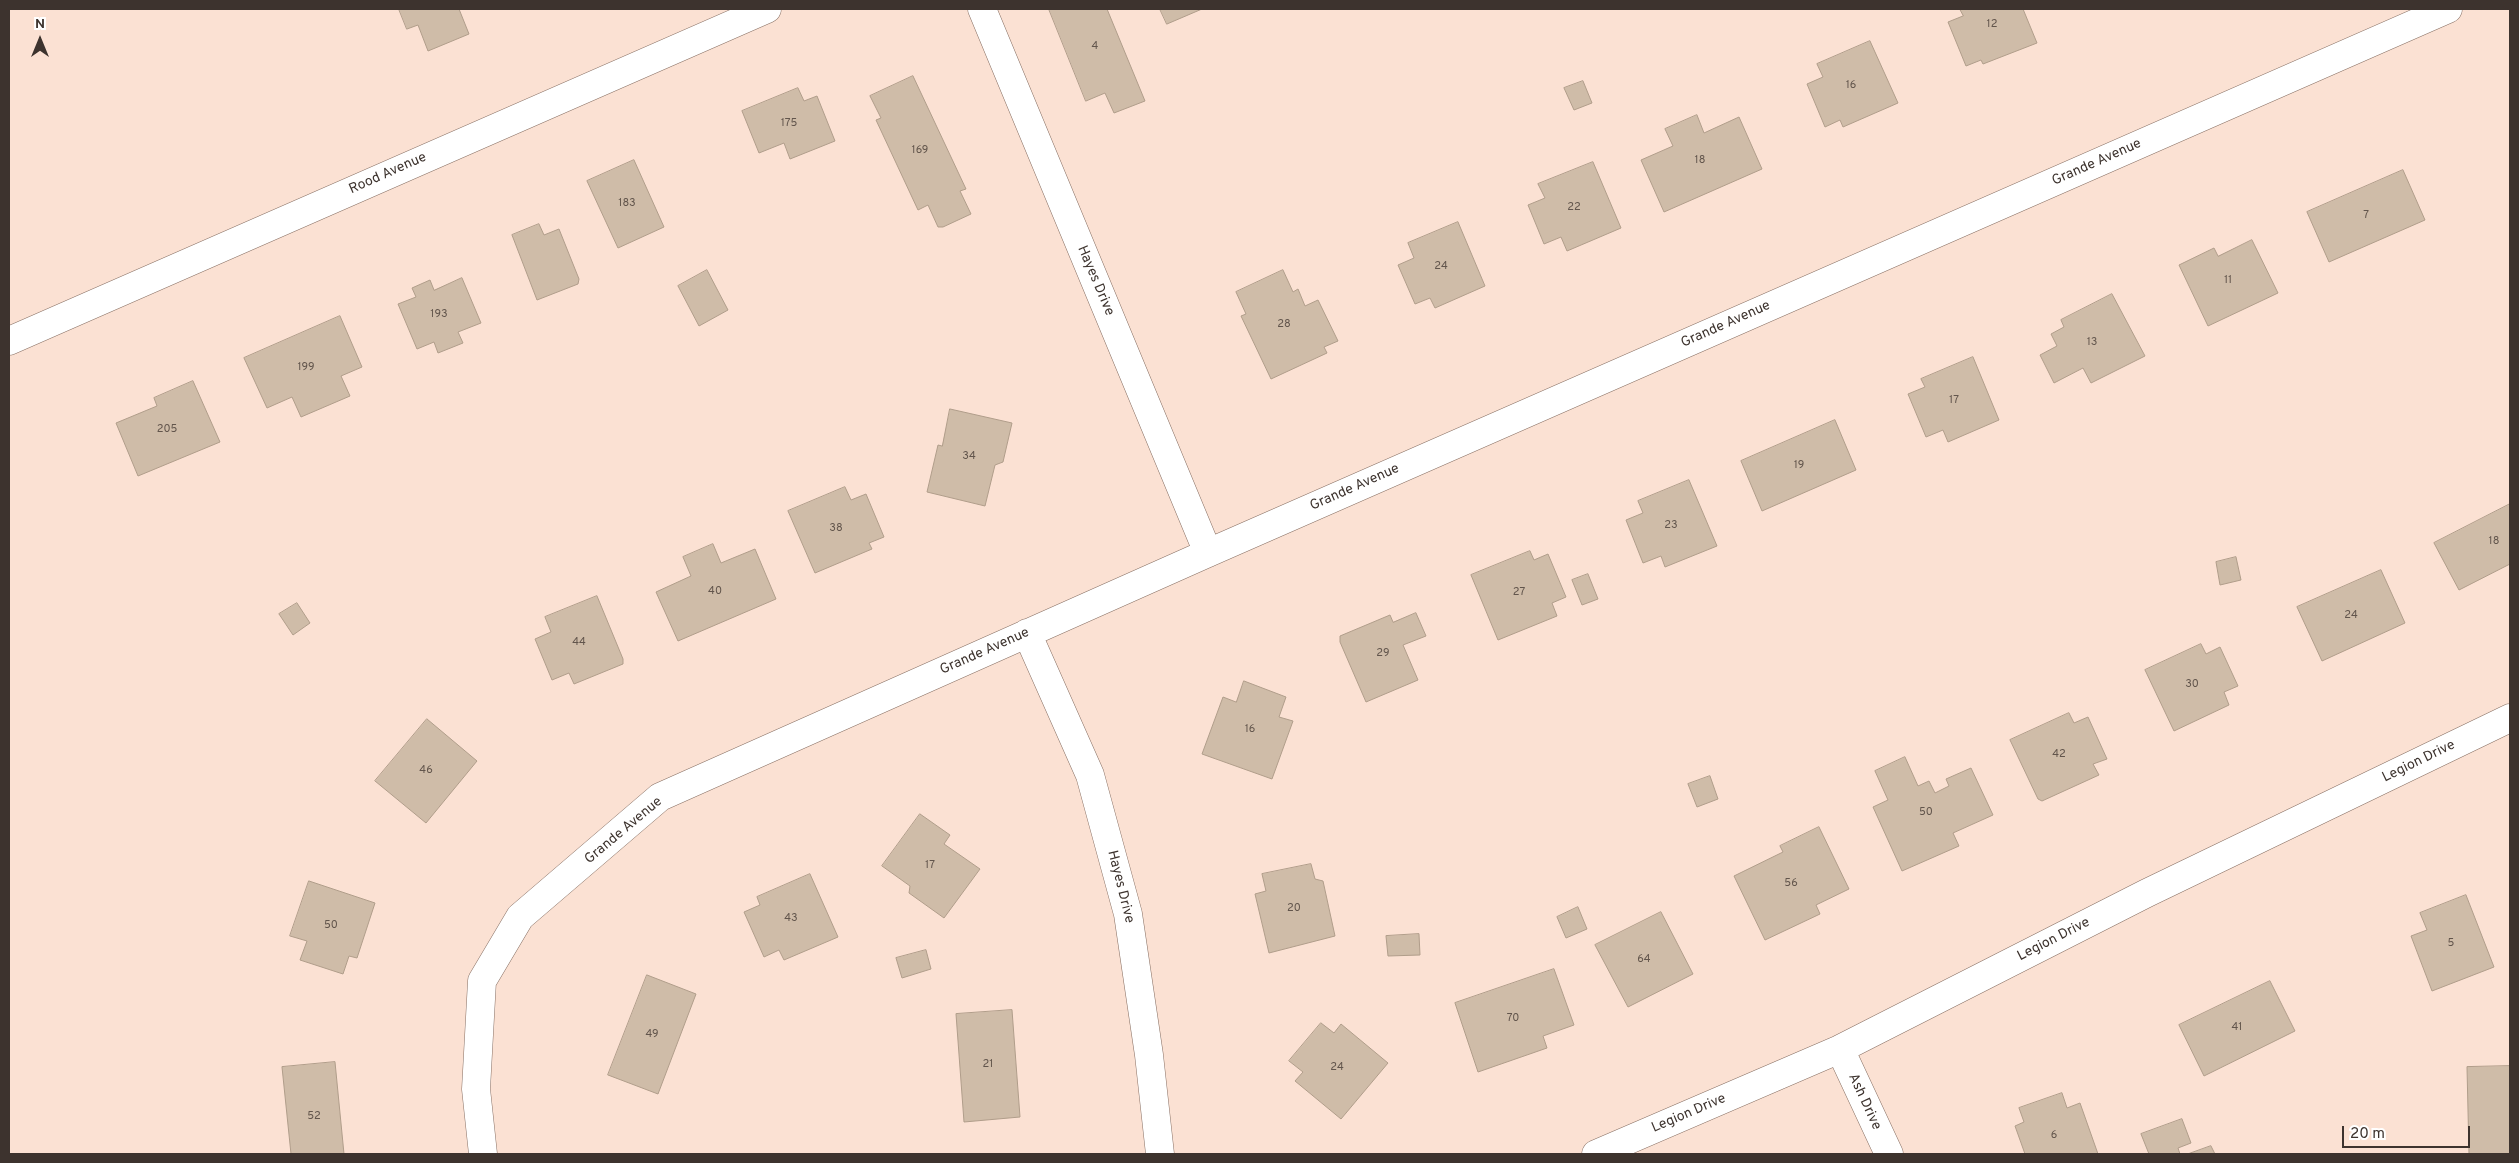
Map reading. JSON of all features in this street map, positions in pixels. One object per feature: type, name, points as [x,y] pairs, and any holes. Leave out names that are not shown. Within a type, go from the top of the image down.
[{"type":"street","name":"Rood Avenue","points":[[9,341],[767,9]]},
{"type":"street","name":"Hayes Drive","points":[[982,9],[1208,553]]},
{"type":"street","name":"Grande Avenue","points":[[483,1154],[476,1089],[482,981],[520,917],[660,797],[1208,553],[2448,9]]},
{"type":"street","name":"Hayes Drive","points":[[1027,633],[1090,775],[1128,914],[1149,1055],[1160,1154]]},
{"type":"street","name":"Legion Drive","points":[[1596,1154],[1840,1049],[2147,893],[2510,718]]},
{"type":"street","name":"Ash Drive","points":[[1840,1049],[1889,1154]]},
{"type":"building","points":[[399,9],[459,9],[469,34],[428,51],[418,25],[407,29]]},
{"type":"building","points":[[1049,9],[1107,9],[1145,101],[1114,113],[1105,93],[1086,101]]},
{"type":"building","points":[[1160,9],[1202,9],[1167,24]]},
{"type":"building","points":[[1960,9],[2023,9],[2037,43],[1983,64],[1981,60],[1966,66],[1948,22],[1963,16]]},
{"type":"building","points":[[1870,41],[1898,103],[1843,127],[1840,120],[1825,127],[1807,84],[1823,77],[1817,64]]},
{"type":"building","points":[[913,76],[966,189],[960,191],[971,214],[943,227],[938,227],[928,205],[918,210],[876,120],[881,118],[870,96]]},
{"type":"building","points":[[1583,81],[1592,103],[1574,110],[1564,88]]},
{"type":"building","points":[[798,88],[804,101],[817,96],[835,141],[790,159],[784,143],[759,153],[742,111]]},
{"type":"building","points":[[1697,115],[1704,133],[1739,117],[1762,169],[1664,212],[1641,160],[1673,146],[1665,129]]},
{"type":"building","points":[[634,160],[664,227],[618,248],[587,181]]},
{"type":"building","points":[[1593,162],[1621,228],[1567,251],[1561,237],[1544,244],[1528,205],[1545,198],[1538,184]]},
{"type":"building","points":[[2403,170],[2425,220],[2329,262],[2307,212]]},
{"type":"building","points":[[1458,222],[1485,286],[1435,308],[1430,298],[1415,304],[1398,265],[1414,258],[1408,243]]},
{"type":"building","points":[[539,224],[544,235],[559,229],[579,279],[578,284],[537,300],[512,235]]},
{"type":"building","points":[[2252,240],[2278,293],[2208,326],[2179,265],[2214,248],[2218,256]]},
{"type":"building","points":[[707,270],[728,310],[699,326],[678,286]]},
{"type":"building","points":[[1283,270],[1293,292],[1298,289],[1305,306],[1318,300],[1338,341],[1324,347],[1327,353],[1271,379],[1241,316],[1246,314],[1236,292]]},
{"type":"building","points":[[462,278],[481,323],[458,332],[463,343],[438,353],[434,342],[417,349],[398,304],[416,297],[412,288],[430,280],[434,290]]},
{"type":"building","points":[[2112,294],[2145,356],[2091,383],[2083,368],[2054,383],[2040,355],[2057,346],[2051,334],[2064,327],[2061,320]]},
{"type":"building","points":[[340,316],[362,367],[341,376],[350,396],[301,417],[292,397],[267,408],[244,358]]},
{"type":"building","points":[[1973,357],[1999,420],[1948,442],[1943,430],[1926,437],[1908,394],[1925,387],[1921,379]]},
{"type":"building","points":[[193,381],[220,442],[138,476],[116,423],[157,406],[154,398]]},
{"type":"building","points":[[950,409],[1012,423],[1003,462],[995,465],[985,506],[927,492],[938,445],[942,446]]},
{"type":"building","points":[[1835,420],[1856,470],[1762,511],[1741,461]]},
{"type":"building","points":[[1689,480],[1717,546],[1665,567],[1661,556],[1643,563],[1626,520],[1643,513],[1638,501]]},
{"type":"building","points":[[845,487],[851,500],[866,494],[884,537],[869,543],[872,549],[815,573],[788,511]]},
{"type":"building","points":[[2510,504],[2510,564],[2459,590],[2434,543]]},
{"type":"building","points":[[713,544],[721,563],[755,549],[776,599],[678,641],[656,592],[691,576],[683,557]]},
{"type":"building","points":[[1530,551],[1534,560],[1548,554],[1566,597],[1552,603],[1557,616],[1498,640],[1471,575]]},
{"type":"building","points":[[2236,557],[2241,580],[2220,585],[2216,562]]},
{"type":"building","points":[[2381,570],[2405,623],[2322,661],[2297,607]]},
{"type":"building","points":[[1588,574],[1598,599],[1582,605],[1572,580]]},
{"type":"building","points":[[597,596],[623,659],[623,664],[574,684],[569,673],[552,680],[535,639],[551,632],[545,617]]},
{"type":"building","points":[[297,603],[310,623],[293,635],[279,614]]},
{"type":"building","points":[[1416,613],[1426,636],[1403,645],[1418,680],[1366,702],[1340,642],[1340,636],[1390,615],[1393,622]]},
{"type":"building","points":[[2201,644],[2206,654],[2220,647],[2238,686],[2224,692],[2229,705],[2174,731],[2145,670]]},
{"type":"building","points":[[1244,681],[1286,697],[1279,717],[1293,721],[1272,779],[1202,754],[1223,697],[1236,702]]},
{"type":"building","points":[[2069,713],[2074,723],[2088,717],[2107,759],[2093,764],[2099,775],[2042,801],[2038,799],[2010,740]]},
{"type":"building","points":[[427,719],[477,761],[426,823],[375,781]]},
{"type":"building","points":[[1905,757],[1918,786],[1929,781],[1935,793],[1949,786],[1946,779],[1971,768],[1993,815],[1953,833],[1959,846],[1902,871],[1873,807],[1888,800],[1875,771]]},
{"type":"building","points":[[1710,776],[1718,799],[1697,807],[1688,784]]},
{"type":"building","points":[[920,814],[950,835],[944,844],[980,869],[944,918],[909,893],[910,886],[882,866]]},
{"type":"building","points":[[1819,827],[1849,889],[1816,905],[1820,914],[1765,940],[1734,876],[1783,852],[1780,846]]},
{"type":"building","points":[[1311,864],[1315,879],[1323,881],[1335,936],[1269,953],[1255,894],[1266,891],[1262,874]]},
{"type":"building","points":[[810,874],[838,937],[784,960],[779,950],[764,957],[744,912],[760,905],[757,897]]},
{"type":"building","points":[[309,881],[375,903],[357,958],[349,956],[343,974],[300,960],[307,941],[290,936]]},
{"type":"building","points":[[2466,895],[2494,967],[2432,991],[2411,936],[2427,930],[2420,913]]},
{"type":"building","points":[[1578,907],[1587,929],[1566,938],[1557,917]]},
{"type":"building","points":[[1661,912],[1693,974],[1628,1007],[1595,945]]},
{"type":"building","points":[[1419,934],[1420,955],[1388,956],[1386,936]]},
{"type":"building","points":[[926,950],[931,969],[902,978],[896,958]]},
{"type":"building","points":[[1554,969],[1574,1025],[1543,1036],[1547,1048],[1478,1072],[1455,1003]]},
{"type":"building","points":[[647,975],[696,994],[658,1094],[608,1075]]},
{"type":"building","points":[[2270,981],[2295,1031],[2204,1076],[2179,1025]]},
{"type":"building","points":[[1012,1010],[1020,1117],[964,1122],[956,1014]]},
{"type":"building","points":[[1321,1023],[1334,1033],[1341,1024],[1388,1063],[1341,1119],[1295,1081],[1303,1072],[1289,1061]]},
{"type":"building","points":[[335,1062],[344,1154],[291,1154],[282,1067]]},
{"type":"building","points":[[2510,1066],[2510,1154],[2469,1154],[2467,1067]]},
{"type":"building","points":[[2062,1093],[2067,1108],[2080,1103],[2098,1154],[2025,1154],[2015,1126],[2024,1122],[2019,1108]]},
{"type":"building","points":[[2182,1119],[2191,1143],[2178,1148],[2180,1154],[2149,1154],[2141,1134]]},
{"type":"building","points":[[2211,1146],[2215,1154],[2188,1154]]}]
